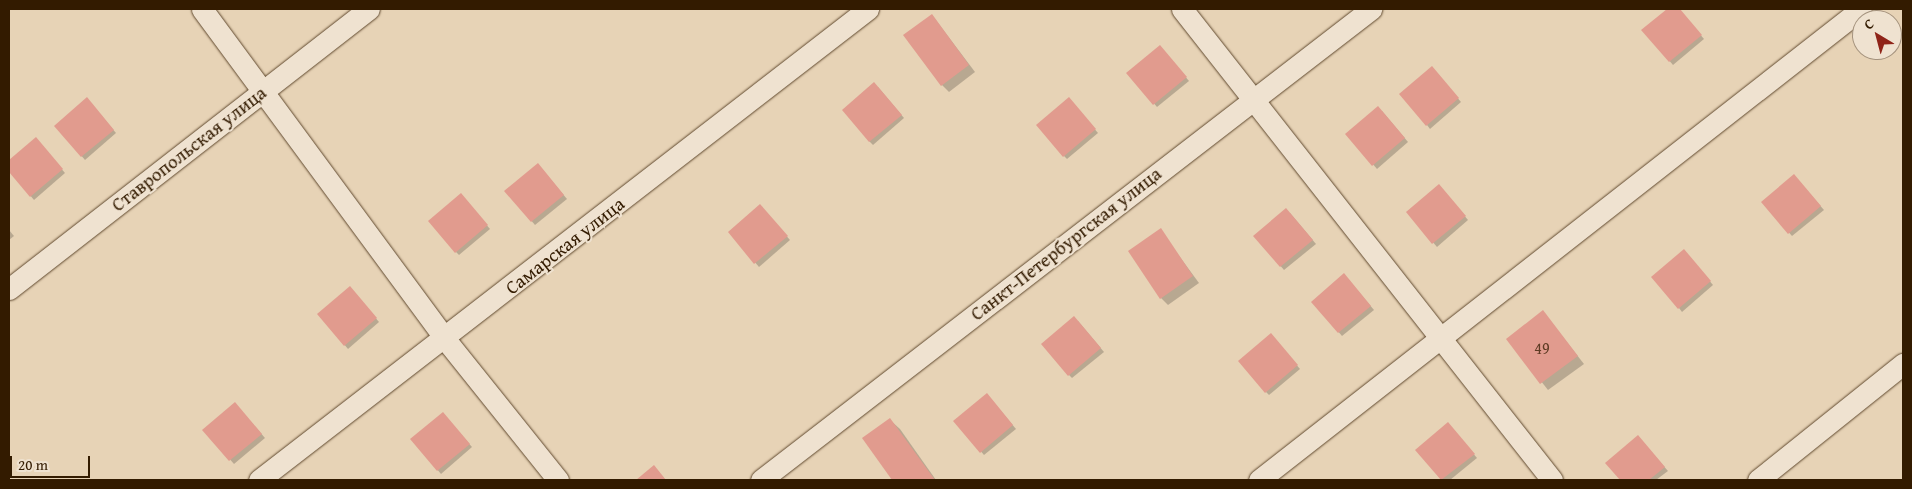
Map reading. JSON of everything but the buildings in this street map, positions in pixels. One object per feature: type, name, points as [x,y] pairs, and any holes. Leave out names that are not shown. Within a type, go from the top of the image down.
[{"type":"street","points":[[202,9],[261,92],[445,339],[558,480]]},
{"type":"street","name":"Ставропольская улица","points":[[9,289],[369,9]]},
{"type":"street","name":"Самарская улица","points":[[259,480],[445,339],[868,9]]},
{"type":"street","points":[[1182,9],[1552,480]]},
{"type":"street","name":"Санкт-Петербургская улица","points":[[761,480],[1371,9]]},
{"type":"street","points":[[1259,480],[1861,9]]},
{"type":"street","points":[[1758,480],[1903,364]]}]
